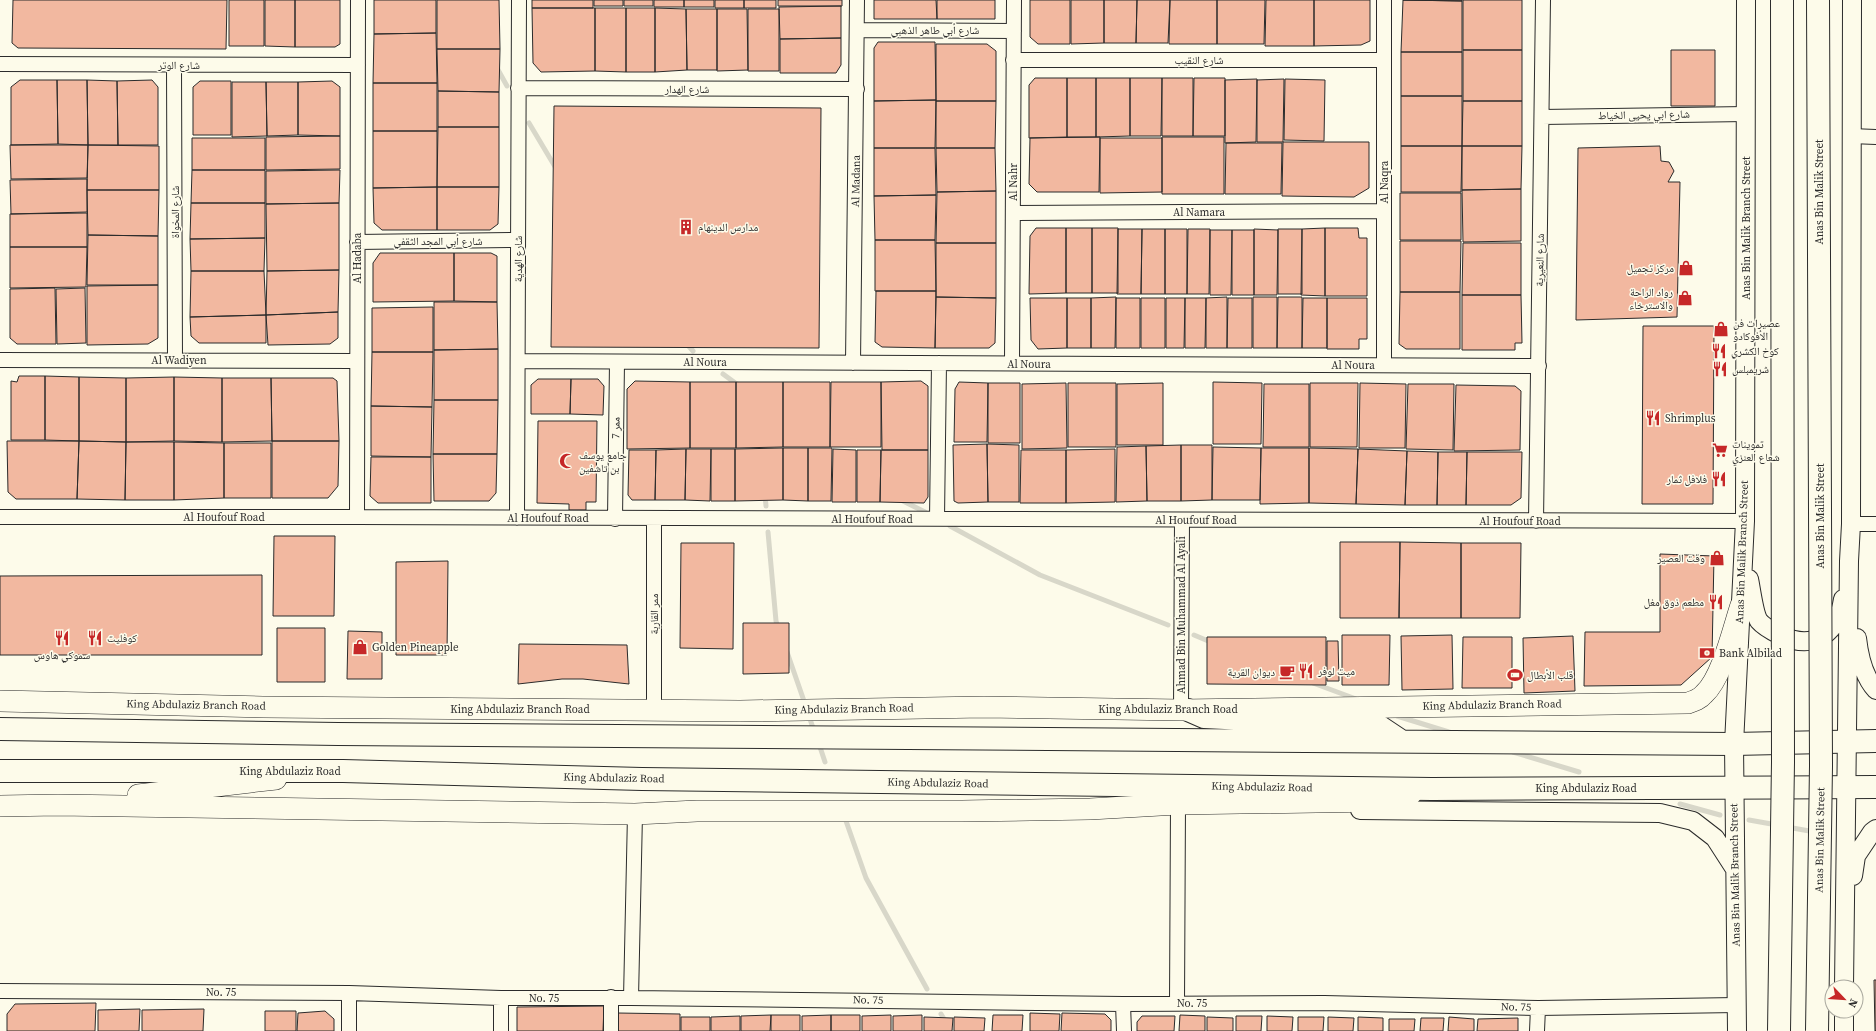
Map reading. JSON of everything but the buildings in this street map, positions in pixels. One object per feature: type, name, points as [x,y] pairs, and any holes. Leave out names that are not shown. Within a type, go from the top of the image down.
[{"type":"main road","points":[[1779,1031],[1783,762],[1782,0]]},
{"type":"main road","name":"Anas Bin Malik Street","points":[[1817,1031],[1821,766],[1818,0]]},
{"type":"main road","name":"King Abdulaziz Branch Road","points":[[0,701],[263,707],[740,711],[984,707],[1184,710],[1688,703],[1697,700],[1705,694],[1716,679],[1741,605]]},
{"type":"main road","points":[[64,702],[114,712],[262,719],[338,734]]},
{"type":"main road","points":[[1184,710],[1204,717],[1378,725],[1402,741]]},
{"type":"main road","points":[[0,729],[338,734],[1734,744],[1876,740]]},
{"type":"main road","name":"King Abdulaziz Road","points":[[0,771],[344,771],[642,779],[1432,789],[1876,787]]},
{"type":"main road","points":[[58,805],[344,771]]},
{"type":"main road","points":[[0,806],[58,805],[635,814],[697,811],[1011,811],[1090,809],[1178,804],[1379,801],[1432,789]]},
{"type":"street","name":"Al Hadaba","points":[[357,517],[358,0]]},
{"type":"street","name":"شارع الهدية","points":[[517,518],[519,0]]},
{"type":"street","name":"Al Madana","points":[[854,363],[857,0]]},
{"type":"street","name":"Al Nahr","points":[[1012,364],[1014,0]]},
{"type":"street","name":"Al Naqra","points":[[1384,0],[1384,365]]},
{"type":"street","name":"شارع النعيرية","points":[[1536,521],[1543,0]]},
{"type":"street","name":"Anas Bin Malik Branch Street","points":[[1737,1031],[1734,744],[1745,521],[1746,0]]},
{"type":"street","points":[[1844,979],[1849,561],[1851,524],[1852,0]]},
{"type":"street","name":"شارع أبي طاهر الذهبي","points":[[857,30],[1014,30]]},
{"type":"street","name":"شارع النقيب","points":[[1013,60],[1384,60]]},
{"type":"street","name":"شارع الوتر","points":[[0,64],[358,65]]},
{"type":"street","name":"شارع المخواة","points":[[174,65],[175,360]]},
{"type":"street","name":"شارع الهدار","points":[[518,88],[856,89]]},
{"type":"street","name":"شارع ابي يحيى الخياط","points":[[1542,117],[1746,114]]},
{"type":"street","points":[[1851,136],[1876,137]]},
{"type":"street","name":"Al Namara","points":[[1013,213],[1384,211]]},
{"type":"street","name":"شارع أبي المجد الثقفي","points":[[358,242],[518,240]]},
{"type":"street","name":"Al Wadiyen","points":[[0,360],[357,361]]},
{"type":"street","name":"Al Noura","points":[[518,361],[1539,366]]},
{"type":"street","name":"ممر 7","points":[[615,519],[617,362]]},
{"type":"street","points":[[937,519],[939,363]]},
{"type":"street","name":"Al Houfouf Road","points":[[0,517],[1745,521]]},
{"type":"street","name":"ممر القاربة","points":[[654,519],[654,710]]},
{"type":"street","name":"Ahmad Bin Muhammad Al Ayali","points":[[1182,520],[1184,710]]},
{"type":"street","points":[[1851,524],[1876,524]]},
{"type":"street","points":[[1744,550],[1758,620],[1771,631],[1792,640],[1802,642],[1825,635],[1834,626],[1842,607],[1849,561]]},
{"type":"street","points":[[1849,561],[1860,658],[1870,684],[1876,690]]},
{"type":"street","points":[[1177,1003],[1178,804],[1208,808],[1660,813],[1693,821],[1699,825],[1715,838],[1735,869]]},
{"type":"street","points":[[631,998],[635,814]]},
{"type":"street","points":[[1844,928],[1856,856],[1872,832],[1876,829]]},
{"type":"street","name":"No. 75","points":[[0,991],[349,993],[501,998],[611,997],[1123,1004],[1324,1003],[1538,1008],[1737,1005]]},
{"type":"street","points":[[349,993],[349,1031]]},
{"type":"street","points":[[611,997],[611,1031]]},
{"type":"street","points":[[501,998],[501,1031]]},
{"type":"street","points":[[1123,1004],[1124,1031]]},
{"type":"street","points":[[1537,1031],[1538,1008]]},
{"type":"street","points":[[1844,1019],[1844,1031]]},
{"type":"waterway","points":[[497,68],[507,86]]},
{"type":"waterway","points":[[529,123],[557,170]]},
{"type":"waterway","points":[[686,343],[693,351]]},
{"type":"waterway","points":[[723,374],[738,385]]},
{"type":"waterway","points":[[765,495],[766,506]]},
{"type":"waterway","points":[[901,500],[925,512]]},
{"type":"waterway","points":[[950,526],[1040,575],[1168,625]]},
{"type":"waterway","points":[[768,532],[776,621],[778,628]]},
{"type":"waterway","points":[[1194,635],[1213,643]]},
{"type":"waterway","points":[[787,652],[804,701]]},
{"type":"waterway","points":[[1313,683],[1356,699]]},
{"type":"waterway","points":[[1397,716],[1452,733]]},
{"type":"waterway","points":[[810,719],[813,728]]},
{"type":"waterway","points":[[820,747],[825,762]]},
{"type":"waterway","points":[[1513,752],[1579,772]]},
{"type":"waterway","points":[[1680,804],[1720,815]]},
{"type":"waterway","points":[[1749,820],[1777,825]]},
{"type":"waterway","points":[[846,821],[866,878],[927,989]]},
{"type":"waterway","points":[[1787,827],[1815,832]]},
{"type":"waterway","points":[[941,1014],[951,1031]]},
{"type":"place","name":"مدارس الدينهام","points":[[686,227]]},
{"type":"place","name":"مركز تجميل","points":[[1686,268]]},
{"type":"place","name":"رواد الراحة والاسترخاء","points":[[1685,298]]},
{"type":"place","name":"عصيرات فن الأفوكادو","points":[[1721,329]]},
{"type":"place","name":"كوخ الكشري","points":[[1719,351]]},
{"type":"place","name":"شريمبلس","points":[[1720,369]]},
{"type":"place","name":"Shrimplus","points":[[1653,418]]},
{"type":"place","name":"تموينات شعاع العنزي","points":[[1720,450]]},
{"type":"place","name":"جامع يوسف بن تاشفين","points":[[567,461]]},
{"type":"place","name":"فلافل ثمار","points":[[1719,479]]},
{"type":"place","name":"وقت العصير","points":[[1717,558]]},
{"type":"place","name":"مطعم ذوق مغل","points":[[1716,602]]},
{"type":"place","name":"سموكي هاوس","points":[[62,638]]},
{"type":"place","name":"كوفليت","points":[[95,638]]},
{"type":"place","name":"Golden Pineapple","points":[[360,647]]},
{"type":"place","name":"Bank Albilad","points":[[1707,653]]},
{"type":"place","name":"ميت لوفر","points":[[1306,671]]},
{"type":"place","name":"ديوان القرية","points":[[1287,672]]},
{"type":"place","name":"قلب الأبطال","points":[[1515,675]]}]
